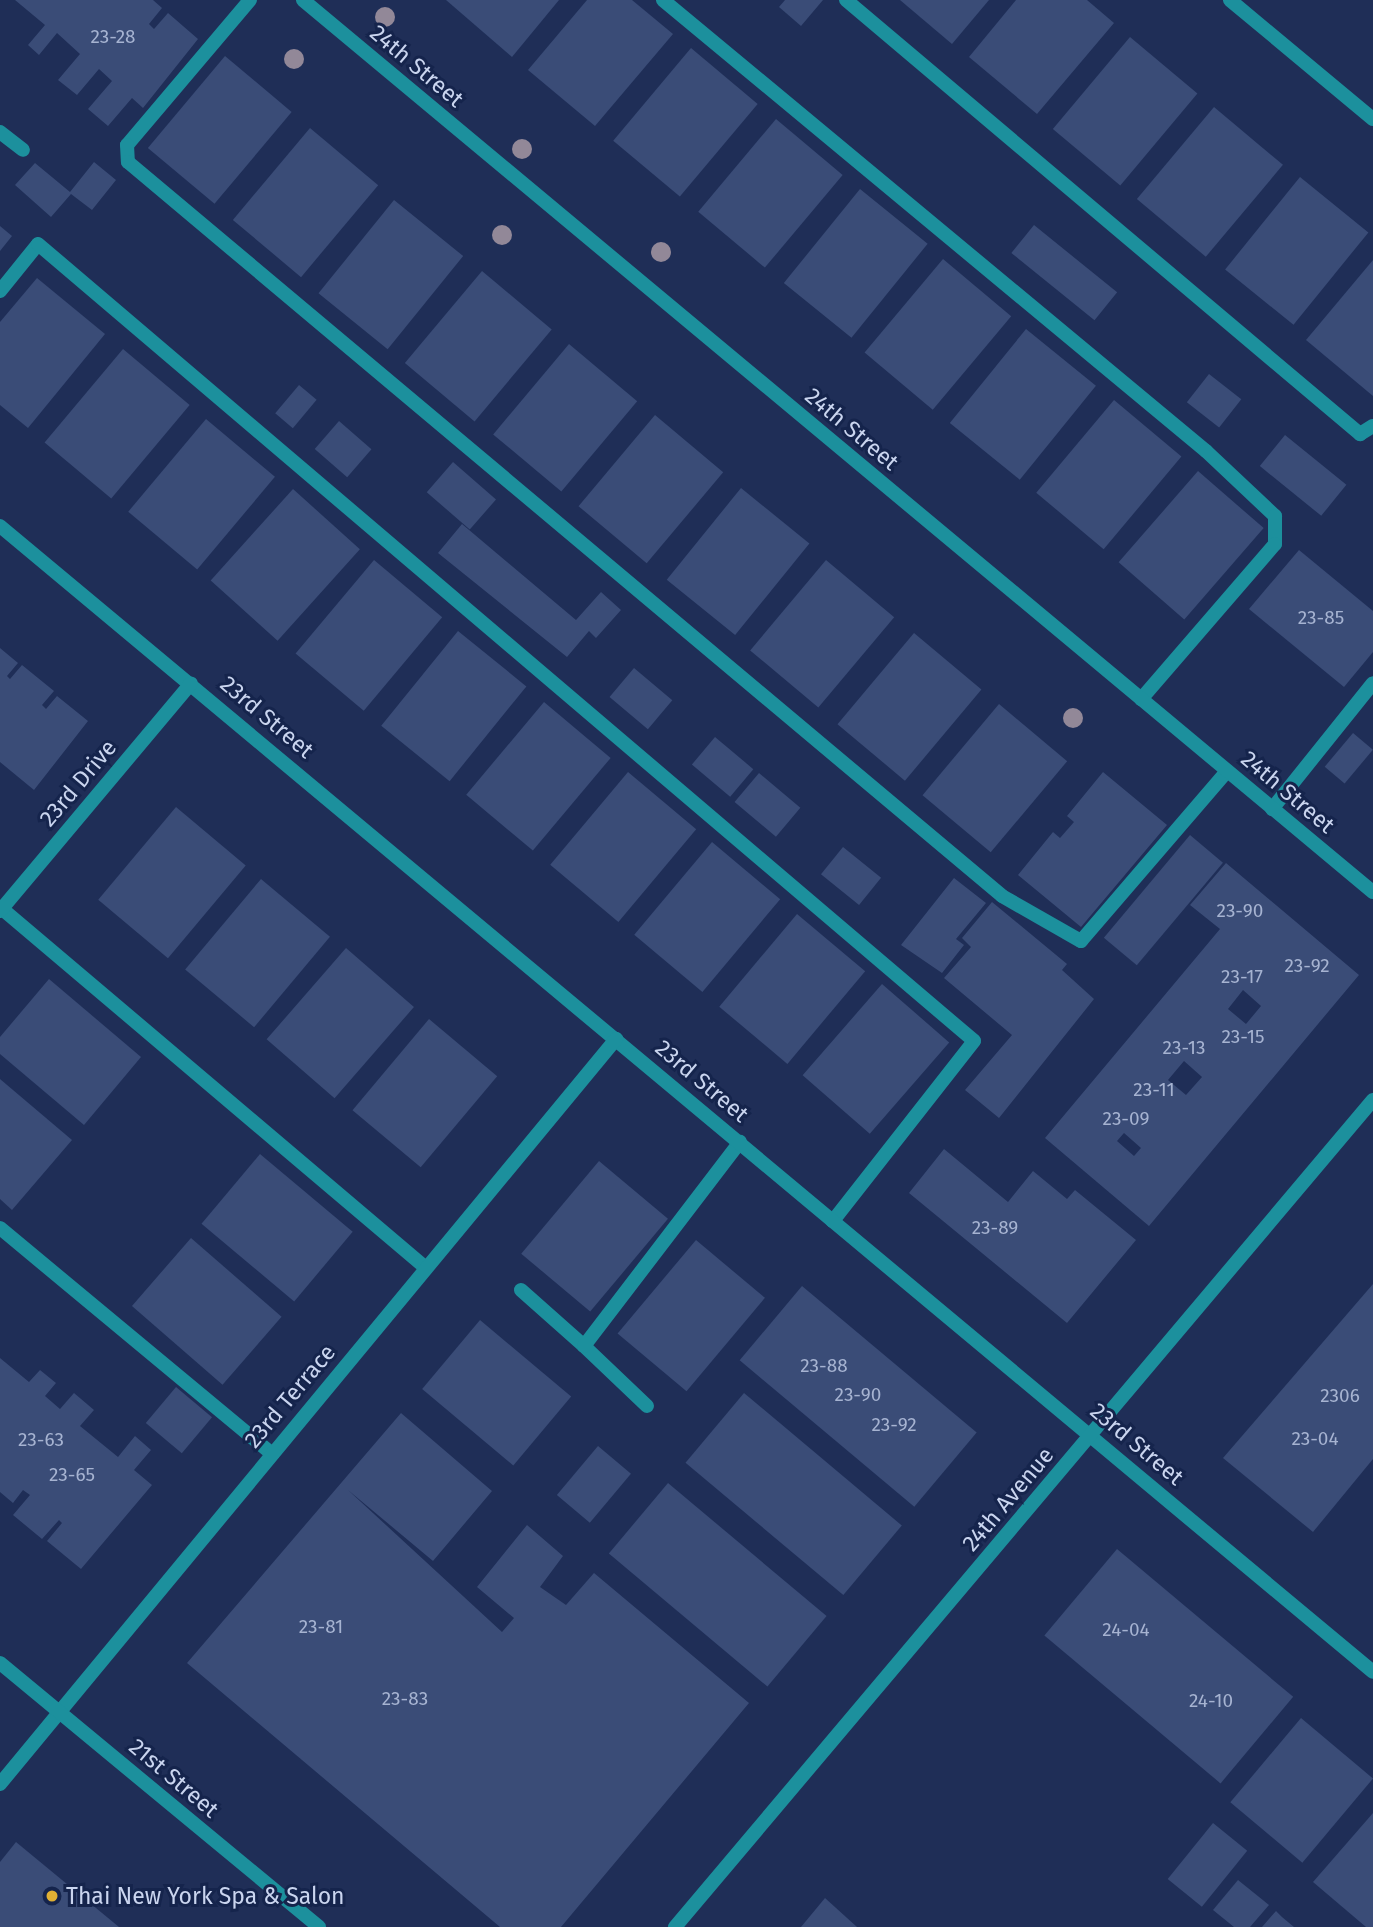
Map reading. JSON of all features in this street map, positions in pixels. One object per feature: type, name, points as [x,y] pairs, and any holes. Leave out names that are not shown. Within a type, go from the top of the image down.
[{"type":"street","points":[[250,0],[127,145],[128,162],[1002,896],[1081,941],[1227,771]]},
{"type":"street","name":"24th Street","points":[[303,0],[1373,892]]},
{"type":"street","points":[[663,0],[1206,451],[1275,516],[1275,544],[1141,699]]},
{"type":"street","points":[[846,0],[1360,434],[1373,426]]},
{"type":"street","points":[[1230,0],[1373,119]]},
{"type":"street","points":[[0,132],[23,150]]},
{"type":"street","points":[[0,291],[38,244],[974,1041],[833,1221]]},
{"type":"street","name":"23rd Street","points":[[0,526],[1373,1672]]},
{"type":"street","name":"23rd Drive","points":[[1,909],[191,683]]},
{"type":"street","points":[[1272,809],[1373,683]]},
{"type":"street","points":[[1,909],[426,1268]]},
{"type":"street","name":"23rd Terrace","points":[[0,1784],[616,1039]]},
{"type":"street","name":"24th Avenue","points":[[676,1927],[1373,1100]]},
{"type":"street","points":[[584,1346],[740,1142]]},
{"type":"street","points":[[0,1228],[272,1454]]},
{"type":"street","points":[[521,1290],[647,1406]]},
{"type":"street","name":"21st Street","points":[[0,1663],[319,1927]]},
{"type":"building","points":[[15,0],[153,0],[162,8],[149,24],[154,29],[168,13],[198,39],[143,108],[132,98],[108,126],[88,109],[112,81],[99,69],[77,95],[58,80],[80,54],[57,33],[39,55],[28,45],[45,25]]},
{"type":"building","points":[[446,0],[559,0],[512,57]]},
{"type":"building","points":[[587,0],[632,0],[673,34],[595,126],[528,70]]},
{"type":"building","points":[[785,0],[823,0],[801,26],[779,7]]},
{"type":"building","points":[[900,0],[989,0],[952,44]]},
{"type":"building","points":[[1016,0],[1087,0],[1114,23],[1037,114],[969,57]]},
{"type":"building","points":[[1130,37],[1197,94],[1120,185],[1053,129]]},
{"type":"building","points":[[691,48],[758,104],[680,197],[613,141]]},
{"type":"building","points":[[225,56],[292,112],[215,204],[148,148]]},
{"type":"building","points":[[1214,107],[1283,165],[1206,257],[1137,199]]},
{"type":"building","points":[[776,119],[843,175],[765,268],[698,212]]},
{"type":"building","points":[[310,128],[378,185],[301,277],[233,220]]},
{"type":"building","points":[[94,162],[116,180],[92,210],[71,194],[51,217],[15,185],[35,163],[70,192]]},
{"type":"building","points":[[1300,177],[1368,232],[1293,325],[1225,269]]},
{"type":"building","points":[[860,189],[928,244],[851,338],[784,283]]},
{"type":"building","points":[[394,200],[463,256],[388,349],[318,293]]},
{"type":"building","points":[[1034,225],[1117,292],[1094,320],[1011,253]]},
{"type":"building","points":[[0,226],[12,236],[0,251]]},
{"type":"building","points":[[943,259],[1011,316],[933,410],[865,352]]},
{"type":"building","points":[[1373,260],[1373,396],[1306,340]]},
{"type":"building","points":[[482,271],[552,329],[475,421],[405,363]]},
{"type":"building","points":[[37,278],[105,334],[28,428],[0,405],[0,322]]},
{"type":"building","points":[[1026,329],[1096,386],[1020,480],[950,423]]},
{"type":"building","points":[[569,344],[637,401],[561,492],[493,434]]},
{"type":"building","points":[[123,349],[190,405],[111,498],[45,442]]},
{"type":"building","points":[[1209,374],[1241,399],[1219,428],[1187,402]]},
{"type":"building","points":[[299,385],[317,400],[293,428],[275,413]]},
{"type":"building","points":[[1114,400],[1181,457],[1104,549],[1036,493]]},
{"type":"building","points":[[655,415],[723,472],[647,563],[579,506]]},
{"type":"building","points":[[206,419],[275,477],[197,570],[128,512]]},
{"type":"building","points":[[339,421],[371,449],[347,477],[315,449]]},
{"type":"building","points":[[1285,435],[1346,485],[1321,516],[1260,466]]},
{"type":"building","points":[[453,462],[496,499],[470,530],[427,492]]},
{"type":"building","points":[[1198,471],[1264,528],[1184,619],[1119,562]]},
{"type":"building","points":[[741,488],[809,543],[735,635],[667,580]]},
{"type":"building","points":[[293,489],[360,549],[278,641],[211,580]]},
{"type":"building","points":[[462,524],[576,620],[601,592],[621,610],[596,638],[589,631],[567,657],[438,553]]},
{"type":"building","points":[[1299,550],[1373,611],[1373,652],[1344,687],[1249,609]]},
{"type":"building","points":[[374,560],[442,617],[364,711],[296,653]]},
{"type":"building","points":[[826,560],[894,617],[818,708],[750,650]]},
{"type":"building","points":[[458,631],[526,686],[450,781],[381,726]]},
{"type":"building","points":[[914,633],[981,690],[905,781],[838,724]]},
{"type":"building","points":[[0,648],[18,663],[7,676],[10,679],[22,665],[54,691],[42,705],[46,709],[57,696],[88,721],[34,790],[0,762]]},
{"type":"building","points":[[634,668],[672,700],[648,729],[610,697]]},
{"type":"building","points":[[544,702],[611,758],[533,851],[466,795]]},
{"type":"building","points":[[999,704],[1067,761],[991,852],[923,795]]},
{"type":"building","points":[[1353,733],[1373,750],[1345,783],[1325,767]]},
{"type":"building","points":[[715,737],[753,769],[730,797],[692,765]]},
{"type":"building","points":[[628,772],[696,829],[618,922],[550,865]]},
{"type":"building","points":[[1103,772],[1167,825],[1081,927],[1018,875],[1053,832],[1060,838],[1074,822],[1067,816]]},
{"type":"building","points":[[759,773],[800,808],[776,837],[735,802]]},
{"type":"building","points":[[176,807],[246,865],[168,958],[98,900]]},
{"type":"building","points":[[1190,835],[1223,863],[1137,965],[1104,938]]},
{"type":"building","points":[[712,842],[780,899],[702,992],[634,935]]},
{"type":"building","points":[[843,847],[881,878],[859,905],[821,874]]},
{"type":"building","points":[[1226,863],[1359,975],[1149,1226],[1045,1138],[1220,929],[1190,905]],"holes":[[[1243,990],[1261,1006],[1246,1024],[1228,1009]],[[1184,1061],[1202,1077],[1186,1095],[1168,1080]],[[1124,1133],[1141,1148],[1134,1156],[1117,1141]]]},
{"type":"building","points":[[954,878],[986,903],[956,939],[964,945],[942,973],[901,945]]},
{"type":"building","points":[[261,879],[330,937],[254,1027],[185,969]]},
{"type":"building","points":[[992,902],[1067,964],[1062,970],[1094,999],[999,1118],[965,1090],[1012,1035],[944,978],[971,947],[962,938]]},
{"type":"building","points":[[797,914],[865,971],[787,1064],[719,1007]]},
{"type":"building","points":[[346,948],[414,1007],[335,1098],[267,1039]]},
{"type":"building","points":[[49,979],[141,1057],[84,1125],[0,1054],[0,1037]]},
{"type":"building","points":[[882,984],[949,1042],[870,1134],[803,1075]]},
{"type":"building","points":[[429,1019],[497,1076],[421,1167],[353,1110]]},
{"type":"building","points":[[0,1079],[72,1140],[12,1210],[0,1199]]},
{"type":"building","points":[[944,1149],[1008,1202],[1033,1171],[1067,1199],[1075,1190],[1136,1240],[1067,1323],[909,1193]]},
{"type":"building","points":[[260,1154],[353,1232],[294,1301],[202,1224]]},
{"type":"building","points":[[599,1161],[668,1219],[590,1312],[521,1254]]},
{"type":"building","points":[[191,1238],[282,1317],[223,1385],[132,1306]]},
{"type":"building","points":[[696,1240],[765,1298],[687,1391],[618,1333]]},
{"type":"building","points":[[1373,1284],[1373,1459],[1313,1532],[1223,1458]]},
{"type":"building","points":[[802,1286],[977,1433],[914,1507],[740,1360]]},
{"type":"building","points":[[480,1320],[571,1396],[513,1465],[422,1389]]},
{"type":"building","points":[[0,1358],[29,1382],[40,1370],[56,1383],[45,1396],[60,1409],[74,1393],[94,1410],[80,1426],[118,1457],[135,1436],[151,1450],[134,1470],[152,1485],[81,1569],[47,1541],[62,1523],[59,1520],[42,1539],[13,1515],[30,1495],[23,1490],[13,1503],[0,1492]]},
{"type":"building","points":[[176,1387],[212,1417],[182,1453],[146,1423]]},
{"type":"building","points":[[744,1393],[902,1525],[843,1595],[686,1463]]},
{"type":"building","points":[[401,1413],[492,1491],[433,1561],[348,1490],[502,1632],[514,1618],[477,1587],[527,1525],[563,1556],[540,1587],[566,1605],[594,1573],[749,1703],[561,1927],[500,1927],[187,1663]]},
{"type":"building","points":[[598,1446],[631,1474],[590,1523],[557,1495]]},
{"type":"building","points":[[668,1483],[827,1616],[767,1687],[609,1553]]},
{"type":"building","points":[[1117,1549],[1293,1697],[1221,1783],[1044,1636]]},
{"type":"building","points":[[1301,1718],[1373,1778],[1302,1863],[1230,1802]]},
{"type":"building","points":[[1373,1813],[1373,1927],[1366,1927],[1313,1882]]},
{"type":"building","points":[[1213,1823],[1247,1851],[1202,1907],[1168,1879]]},
{"type":"building","points":[[16,1842],[119,1927],[0,1927],[0,1862]]},
{"type":"building","points":[[1238,1880],[1269,1905],[1250,1927],[1234,1927],[1213,1910]]},
{"type":"building","points":[[825,1898],[857,1927],[801,1927]]},
{"type":"building","points":[[1276,1911],[1282,1917],[1294,1927],[1262,1927]]},
{"type":"place","name":"Thai New York Spa & Salon","points":[[52,1896]]}]
